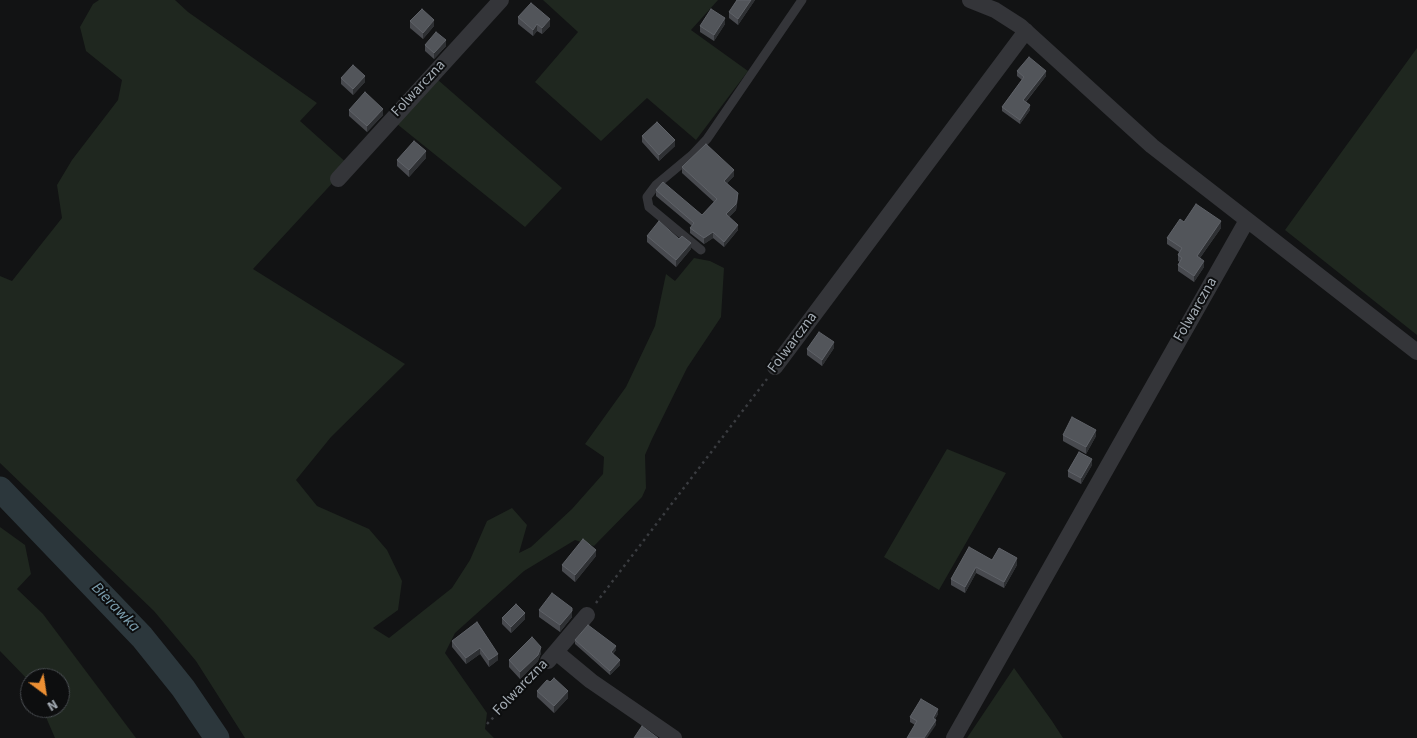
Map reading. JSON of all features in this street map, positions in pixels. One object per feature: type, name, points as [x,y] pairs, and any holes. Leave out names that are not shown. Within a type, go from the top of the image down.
[{"type":"street","name":"Folwarczna","points":[[338,179],[348,165],[502,0]]},
{"type":"street","points":[[970,0],[1001,14],[1026,31],[1130,127],[1246,222],[1417,352]]},
{"type":"street","name":"Folwarczna","points":[[775,368],[1026,31]]},
{"type":"street","name":"Folwarczna","points":[[954,738],[1246,222]]},
{"type":"street","name":"Folwarczna","points":[[587,615],[552,657],[591,681],[674,738]]},
{"type":"lane","points":[[701,250],[649,207],[647,197],[656,185],[692,155],[707,139],[802,0]]},
{"type":"path","name":"Folwarczna","points":[[587,615],[775,368]]},
{"type":"path","name":"Folwarczna","points":[[487,724],[552,657]]},
{"type":"shaded area","points":[[99,0],[175,0],[188,12],[317,103],[300,121],[349,165],[253,269],[405,364],[331,437],[296,480],[317,506],[369,529],[387,550],[402,581],[398,610],[373,628],[389,638],[452,588],[470,560],[487,521],[512,508],[527,525],[519,553],[531,547],[572,509],[603,474],[604,457],[585,444],[626,387],[655,326],[666,274],[675,281],[694,258],[710,261],[724,268],[721,317],[687,368],[652,439],[645,455],[646,488],[642,497],[594,546],[575,540],[524,571],[455,633],[445,653],[487,713],[485,729],[494,738],[245,738],[196,661],[154,611],[0,463],[0,276],[12,281],[62,218],[57,185],[72,160],[118,100],[122,80],[86,51],[80,27],[93,4]]},
{"type":"shaded area","points":[[543,0],[718,0],[691,30],[748,71],[696,140],[647,98],[601,141],[535,82],[578,32]]},
{"type":"shaded area","points":[[1417,48],[1417,335],[1285,230]]},
{"type":"shaded area","points":[[438,80],[562,188],[525,227],[397,124]]},
{"type":"shaded area","points":[[947,449],[1006,473],[939,590],[884,557]]},
{"type":"shaded area","points":[[0,527],[25,545],[31,574],[17,589],[43,614],[136,738],[55,738],[46,718],[70,718],[70,668],[20,668],[20,672],[0,651]]},
{"type":"shaded area","points":[[1014,668],[1052,721],[1063,738],[967,738]]},
{"type":"building","points":[[737,0],[751,0],[738,19],[729,12]]},
{"type":"building","points":[[531,3],[550,19],[542,28],[537,24],[533,30],[518,17]]},
{"type":"building","points":[[422,9],[434,20],[423,33],[410,21]]},
{"type":"building","points":[[711,9],[725,18],[714,35],[700,26]]},
{"type":"building","points":[[436,32],[446,40],[434,53],[425,45]]},
{"type":"building","points":[[1029,57],[1046,71],[1023,100],[1030,105],[1020,120],[1002,107],[1024,77],[1017,71]]},
{"type":"building","points":[[353,65],[365,76],[353,89],[341,78]]},
{"type":"building","points":[[365,92],[383,109],[367,126],[349,110]]},
{"type":"building","points":[[657,122],[675,140],[659,155],[642,136]]},
{"type":"building","points":[[414,141],[426,151],[409,170],[397,160]]},
{"type":"building","points":[[706,144],[734,170],[724,181],[738,193],[736,204],[726,214],[738,225],[724,242],[713,232],[704,238],[690,228],[694,223],[656,190],[663,182],[702,215],[717,199],[682,167]]},
{"type":"building","points":[[1196,204],[1221,221],[1197,256],[1204,261],[1194,276],[1178,265],[1182,258],[1178,255],[1182,248],[1167,238],[1180,219],[1184,222]]},
{"type":"building","points":[[659,221],[679,239],[682,236],[691,243],[676,260],[647,236]]},
{"type":"building","points":[[819,332],[834,342],[822,360],[807,349]]},
{"type":"building","points":[[1072,417],[1096,430],[1086,447],[1063,435]]},
{"type":"building","points":[[1079,452],[1092,459],[1081,478],[1068,471]]},
{"type":"building","points":[[583,539],[596,550],[575,575],[562,565]]},
{"type":"building","points":[[969,547],[992,560],[999,548],[1017,558],[1004,582],[976,567],[965,587],[951,579]]},
{"type":"building","points":[[552,593],[572,608],[572,611],[560,625],[539,610]]},
{"type":"building","points":[[516,604],[525,613],[511,627],[502,618]]},
{"type":"building","points":[[477,622],[498,654],[489,660],[480,648],[466,658],[452,641]]},
{"type":"building","points":[[588,625],[616,646],[611,652],[620,660],[610,671],[575,640]]},
{"type":"building","points":[[532,637],[541,647],[538,655],[520,672],[509,660]]},
{"type":"building","points":[[554,678],[568,691],[554,706],[537,691],[547,680],[550,682]]},
{"type":"building","points":[[921,699],[938,709],[933,718],[936,720],[924,738],[907,738],[917,721],[910,717]]},
{"type":"building","points":[[642,726],[658,738],[634,738]]},
{"type":"waterway","name":"Bierawka","points":[[0,489],[142,637],[183,688],[217,738]]}]
